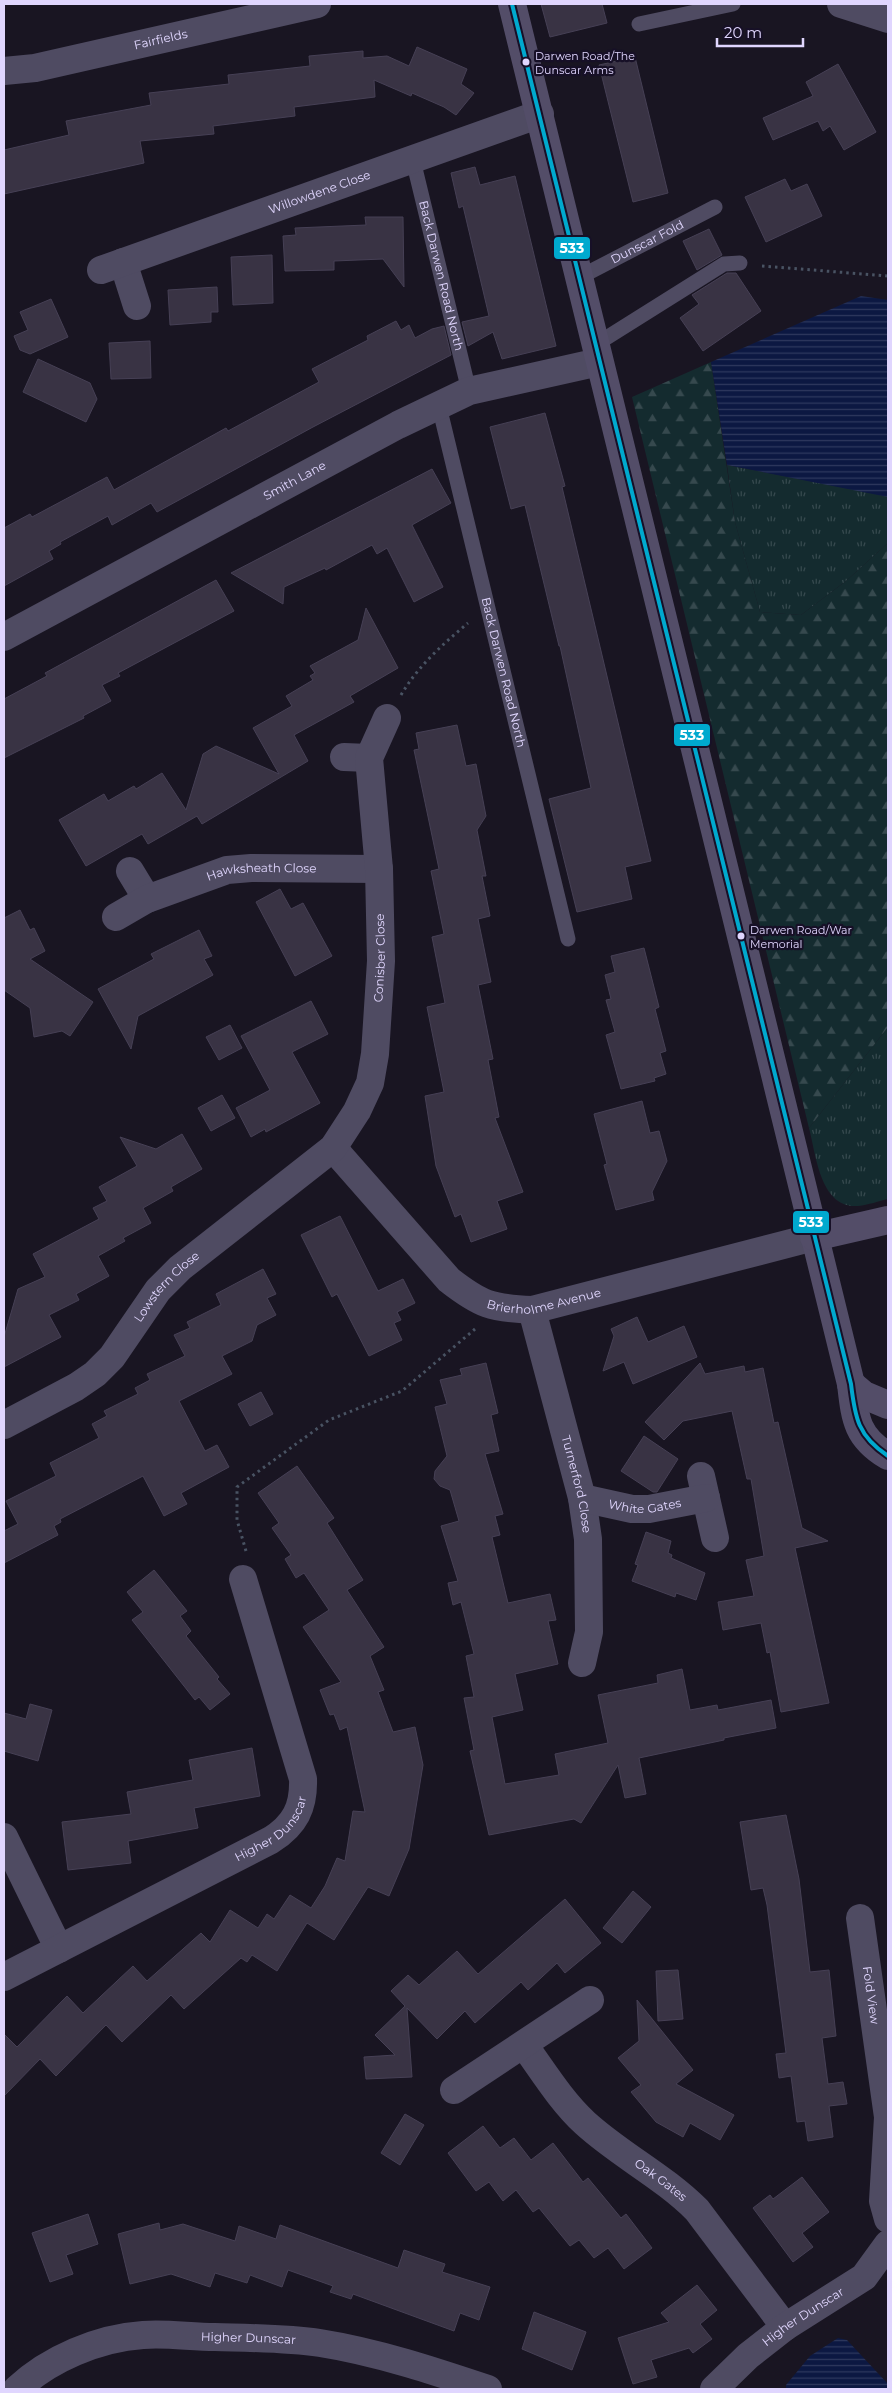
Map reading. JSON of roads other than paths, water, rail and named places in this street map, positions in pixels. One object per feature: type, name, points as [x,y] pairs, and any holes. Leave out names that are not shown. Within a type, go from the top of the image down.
[{"type":"main road","points":[[512,4],[850,1384],[856,1419],[864,1437],[888,1456]]},
{"type":"main road","points":[[814,1237],[888,1220]]},
{"type":"main road","points":[[850,1384],[864,1395],[888,1405]]},
{"type":"street","name":"Fairfields","points":[[4,71],[35,68],[317,4]]},
{"type":"street","points":[[841,4],[888,18]]},
{"type":"street","name":"Willowdene Close","points":[[136,306],[112,266],[540,114]]},
{"type":"street","name":"Smith Lane","points":[[4,637],[398,424],[469,391],[597,353]]},
{"type":"street","name":"Conisber Close","points":[[333,1148],[358,1111],[370,1083],[375,1054],[381,961],[379,869],[357,758],[387,718]]},
{"type":"street","name":"Hawksheath Close","points":[[116,917],[147,899],[227,870],[251,868],[379,869]]},
{"type":"street","points":[[130,871],[147,899]]},
{"type":"street","name":"Brierholme Avenue","points":[[333,1148],[449,1280],[470,1296],[498,1309],[532,1310],[814,1237]]},
{"type":"street","name":"Lowstern Close","points":[[4,1425],[76,1387],[95,1374],[112,1358],[158,1290],[180,1268],[333,1148]]},
{"type":"street","name":"Turnerford Close","points":[[532,1310],[582,1498],[590,1564],[589,1632],[582,1663]]},
{"type":"street","name":"White Gates","points":[[582,1498],[632,1509],[649,1509],[704,1487],[716,1538]]},
{"type":"street","name":"Higher Dunscar","points":[[4,1977],[271,1840],[286,1830],[297,1815],[303,1797],[303,1779],[243,1579]]},
{"type":"street","points":[[10,1832],[59,1949]]},
{"type":"street","name":"Fold View","points":[[860,1918],[888,2117],[883,2201],[888,2219]]},
{"type":"street","points":[[454,2090],[486,2067],[524,2045],[590,2000]]},
{"type":"street","name":"Oak Gates","points":[[524,2045],[567,2103],[586,2124],[679,2193],[697,2210],[786,2327]]},
{"type":"street","name":"Higher Dunscar","points":[[714,2389],[748,2356],[786,2327],[864,2277],[888,2244]]},
{"type":"street","name":"Higher Dunscar","points":[[16,2389],[32,2374],[103,2342],[143,2335],[270,2339],[320,2343],[376,2355],[476,2387]]},
{"type":"lane","points":[[639,24],[733,4]]},
{"type":"lane","name":"Back Darwen Road North","points":[[413,160],[469,391]]},
{"type":"lane","name":"Dunscar Fold","points":[[578,278],[715,207]]},
{"type":"lane","points":[[597,353],[724,264],[740,263]]},
{"type":"lane","name":"Back Darwen Road North","points":[[439,406],[568,939]]},
{"type":"water","points":[[861,296],[888,300],[888,497],[727,465],[711,362]]},
{"type":"water","points":[[838,2338],[847,2340],[888,2384],[888,2389],[786,2389],[786,2385],[810,2356]]},
{"type":"place","name":"Darwen Road/The Dunscar Arms","points":[[526,62]]},
{"type":"place","name":"Darwen Road/War Memorial","points":[[741,936]]}]
